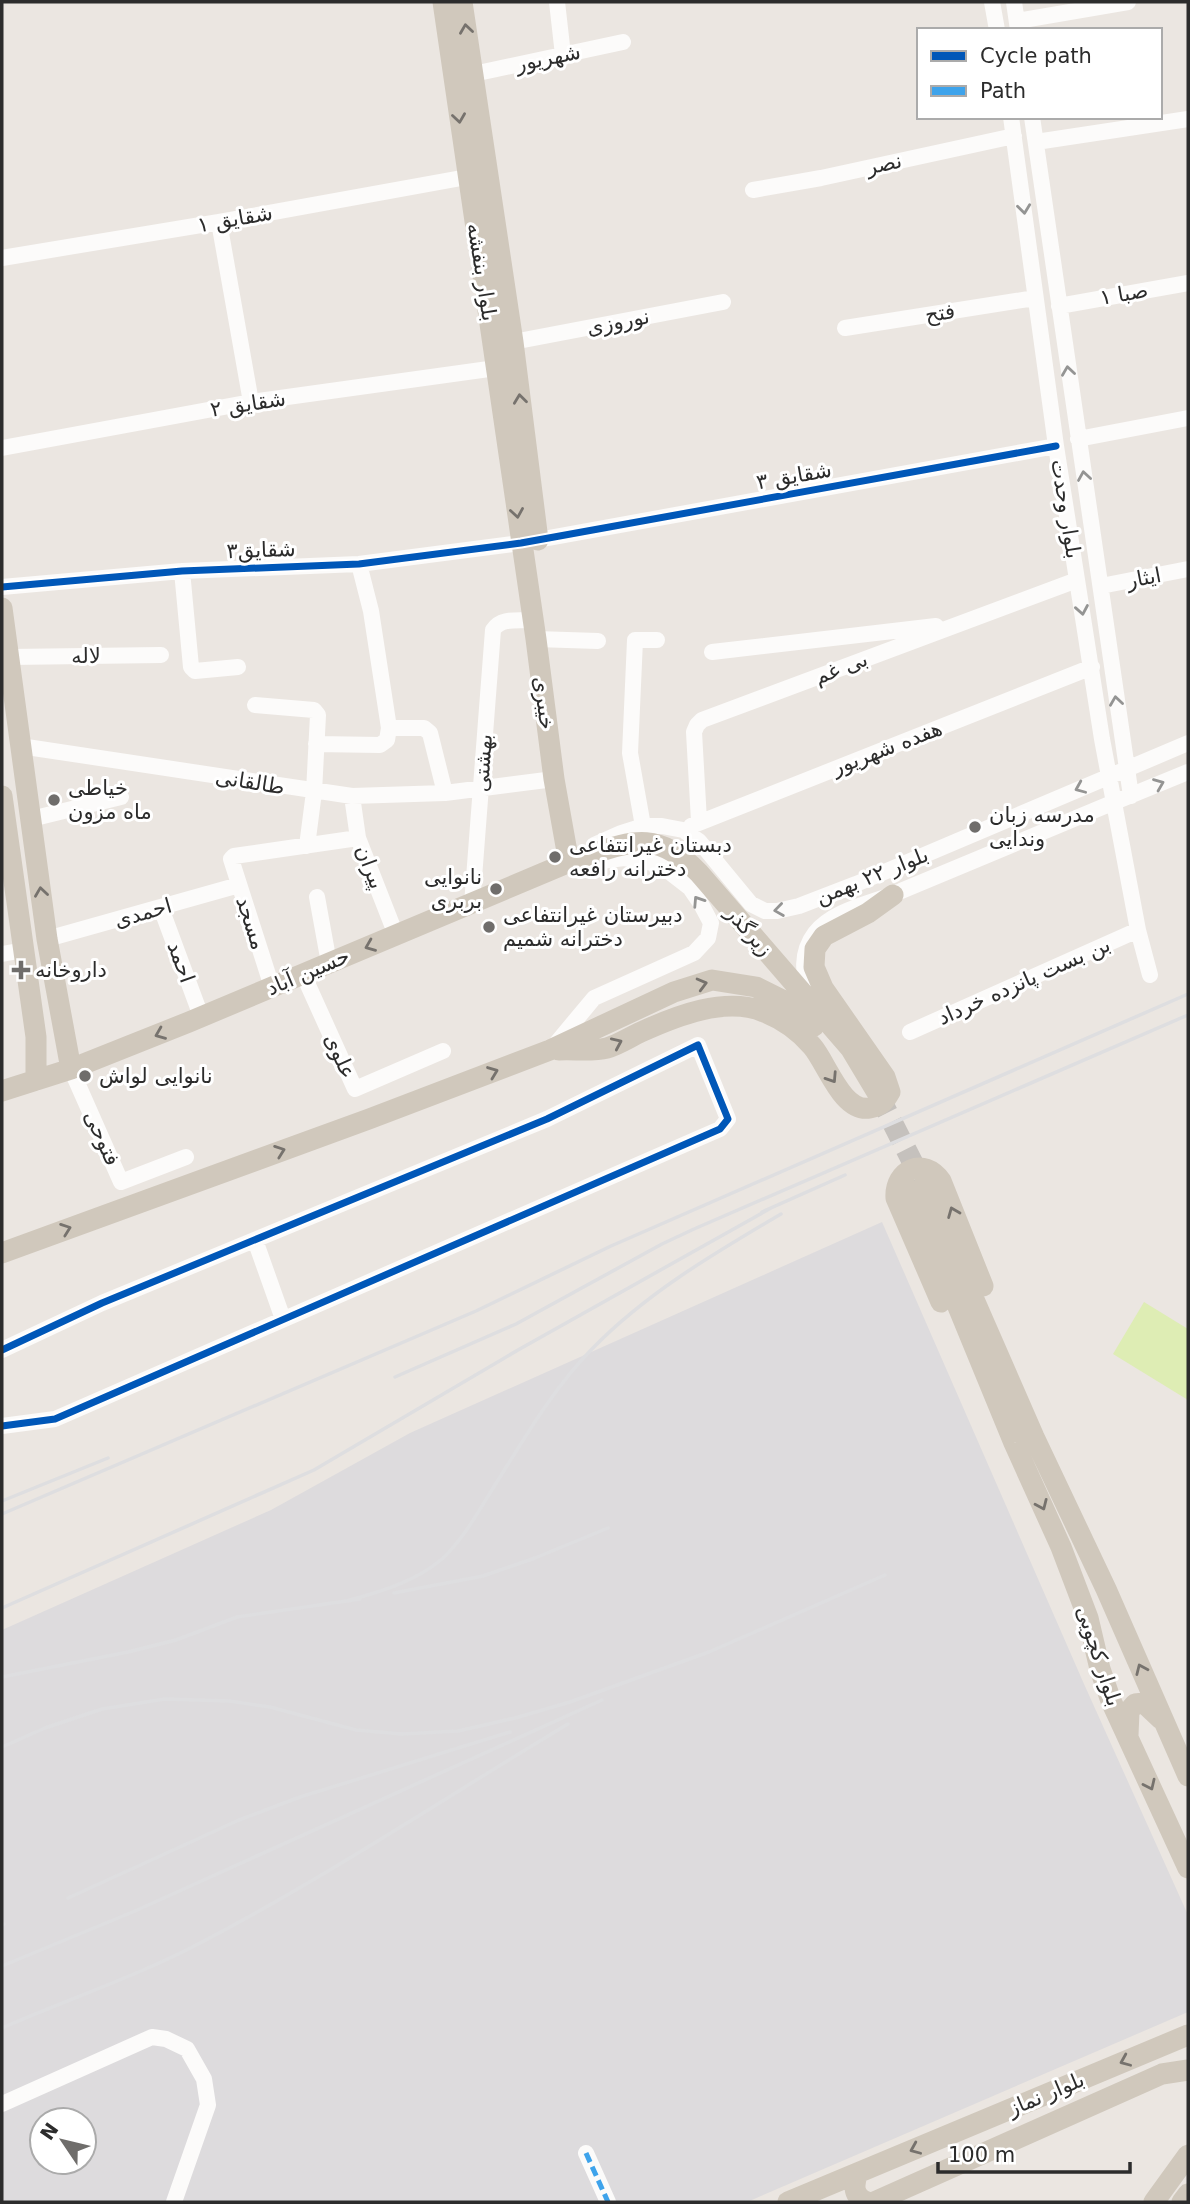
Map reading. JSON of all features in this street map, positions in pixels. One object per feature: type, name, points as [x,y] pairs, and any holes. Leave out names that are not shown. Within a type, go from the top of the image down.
[{"type":"main road","name":"بلوار بنفشه","points":[[443,2],[463,76],[513,342],[515,438],[530,541]]},
{"type":"main road","name":"بلوار بنفشه","points":[[463,2],[467,177],[496,368],[515,438]]},
{"type":"main road","name":"خیبری","points":[[530,541],[534,630],[554,779],[569,862]]},
{"type":"main road","points":[[2,614],[47,939],[71,1069]]},
{"type":"main road","points":[[2,796],[36,1037],[36,1080]]},
{"type":"main road","name":"زیرگذر","points":[[569,862],[634,842],[673,850],[699,873],[802,1004],[851,1049],[873,1097]]},
{"type":"main road","name":"حسین آباد","points":[[2,1091],[71,1069],[569,862]]},
{"type":"main road","points":[[550,1051],[606,1048],[668,1020],[707,1008],[744,1007],[763,1011],[791,1026],[813,1047],[847,1100],[864,1109],[877,1107],[886,1100],[890,1092],[885,1077],[823,988],[814,967],[816,949],[824,936],[868,913],[893,895]]},
{"type":"main road","points":[[2,1253],[550,1051],[674,992],[712,980],[755,987],[802,1004]]},
{"type":"main road","points":[[36,1037],[46,1042],[58,1040],[66,1031]]},
{"type":"main road","name":"حسین آباد","points":[[2,1101],[36,1080]]},
{"type":"main road","points":[[920,1168],[929,1170],[941,1181],[1028,1400],[1024,1440],[989,1412],[896,1198],[895,1187],[909,1171],[920,1168]]},
{"type":"main road","points":[[917,1188],[1024,1440]]},
{"type":"main road","name":"بلوار کچویی","points":[[1024,1440],[1105,1589],[1188,1776]]},
{"type":"main road","name":"بلوار کچویی","points":[[1024,1440],[1087,1618],[1111,1701],[1188,1868]]},
{"type":"main road","points":[[1129,1739],[1129,1711],[1135,1704],[1144,1703],[1163,1720]]},
{"type":"main road","name":"بلوار نماز","points":[[788,2202],[1188,2035]]},
{"type":"main road","name":"بلوار نماز","points":[[874,2202],[1162,2074],[1188,2070]]},
{"type":"main road","points":[[1154,2202],[1188,2155]]},
{"type":"main road","points":[[858,2173],[854,2182],[855,2192],[861,2200],[867,2202]]},
{"type":"main road","points":[[822,2188],[837,2192],[843,2202]]},
{"type":"main road","points":[[1182,2202],[1188,2194]]},
{"type":"street","points":[[557,2],[563,55]]},
{"type":"street","points":[[992,2],[997,28]]},
{"type":"street","points":[[1014,2],[1018,25],[1128,2]]},
{"type":"street","name":"شهریور","points":[[463,76],[623,42]]},
{"type":"street","name":"بلوار وحدت","points":[[1011,119],[1056,446],[1112,803],[1150,975]]},
{"type":"street","name":"بلوار وحدت","points":[[1032,119],[1130,796]]},
{"type":"street","points":[[1036,142],[1188,119]]},
{"type":"street","name":"نصر","points":[[753,190],[1014,136]]},
{"type":"street","points":[[1020,176],[1040,173]]},
{"type":"street","name":"شقایق ۱","points":[[2,258],[467,177]]},
{"type":"street","points":[[219,222],[251,402]]},
{"type":"street","name":"صبا ۱","points":[[1059,306],[1188,283]]},
{"type":"street","name":"فتح","points":[[845,328],[1035,298]]},
{"type":"street","name":"نوروزی","points":[[513,342],[723,302]]},
{"type":"street","name":"شقایق ۲","points":[[2,448],[251,402],[496,368]]},
{"type":"street","points":[[1078,439],[1188,418]]},
{"type":"street","name":"شقایق ۳","points":[[530,541],[1056,446]]},
{"type":"street","name":"شقایق۳","points":[[2,587],[182,571],[359,564],[530,541]]},
{"type":"street","points":[[316,744],[380,744],[387,740],[389,728],[371,611],[359,564]]},
{"type":"street","name":"ایثار","points":[[1101,586],[1188,569]]},
{"type":"street","points":[[182,571],[191,667],[195,671],[238,667]]},
{"type":"street","name":"بی غم","points":[[699,821],[694,732],[702,720],[1077,580]]},
{"type":"street","name":"بهشتی","points":[[472,904],[493,630],[502,622],[534,630]]},
{"type":"street","points":[[712,652],[960,623]]},
{"type":"street","points":[[534,630],[598,641]]},
{"type":"street","points":[[643,826],[630,753],[635,640],[657,640]]},
{"type":"street","name":"لاله","points":[[10,657],[161,655]]},
{"type":"street","name":"هفده شهریور","points":[[683,830],[699,821],[1092,667]]},
{"type":"street","points":[[256,705],[317,712],[314,792],[307,846],[358,838]]},
{"type":"street","points":[[389,728],[428,730],[445,793]]},
{"type":"street","points":[[1102,739],[1112,745],[1121,735]]},
{"type":"street","name":"بلوار ۲۲ بهمن","points":[[683,830],[699,841],[751,904],[765,911],[777,911],[799,906],[924,856],[1188,743]]},
{"type":"street","name":"طالقانی","points":[[20,746],[352,796],[445,793],[554,779]]},
{"type":"street","name":"بلوار ۲۲ بهمن","points":[[802,1004],[805,950],[816,931],[838,915],[893,895],[1188,772]]},
{"type":"street","name":"پیران","points":[[352,796],[358,838],[396,935]]},
{"type":"street","points":[[31,819],[121,797]]},
{"type":"street","points":[[569,862],[595,844],[621,832],[643,826],[683,830]]},
{"type":"street","name":"مسجد","points":[[272,987],[231,859],[234,856],[307,846]]},
{"type":"street","points":[[924,856],[933,878]]},
{"type":"street","points":[[550,1051],[594,998],[694,953],[708,938],[710,923],[690,888],[659,864],[624,858],[569,862]]},
{"type":"street","name":"احمدی","points":[[47,939],[239,886]]},
{"type":"street","points":[[317,897],[329,963]]},
{"type":"street","name":"احمد","points":[[161,908],[201,1016]]},
{"type":"street","name":"بن بست پانزده خرداد","points":[[910,1032],[1138,930]]},
{"type":"street","points":[[2,954],[24,950]]},
{"type":"street","name":"علوی","points":[[303,974],[355,1089],[443,1051]]},
{"type":"street","points":[[2,1350],[102,1303],[547,1119],[698,1045],[728,1119],[720,1129],[55,1419],[2,1426]]},
{"type":"street","name":"فتوحی","points":[[71,1069],[121,1182],[186,1157]]},
{"type":"street","points":[[255,1240],[283,1319]]},
{"type":"street","points":[[2,2104],[152,2037],[166,2039],[187,2049],[204,2079],[208,2105],[174,2202]]},
{"type":"street","points":[[586,2153],[608,2202]]},
{"type":"shaded area","points":[[882,1222],[1188,1915],[1188,2012],[747,2202],[2,2202],[2,1630],[271,1510],[410,1433]]},
{"type":"green space","points":[[1144,1302],[1188,1329],[1188,1400],[1113,1354]]},
{"type":"tunnel","points":[[878,1094],[923,1183]]},
{"type":"railway","points":[[2,1514],[476,1311],[611,1246],[1188,994]]},
{"type":"railway","points":[[395,1377],[516,1324],[694,1229],[1188,1015]]},
{"type":"railway","points":[[762,1212],[845,1175]]},
{"type":"railway","points":[[2,1608],[314,1470],[518,1350],[771,1208]]},
{"type":"railway","points":[[350,1600],[410,1579],[442,1559],[471,1524],[551,1398],[591,1350],[657,1293],[781,1214]]},
{"type":"railway","points":[[2,1501],[108,1458]]},
{"type":"railway","points":[[394,1593],[483,1576],[608,1528]]},
{"type":"railway","points":[[2,1747],[45,1728],[102,1709],[165,1699],[229,1701],[270,1707],[356,1730],[402,1734],[458,1731],[570,1702],[709,1652],[885,1575]]},
{"type":"railway","points":[[2,1677],[176,1640],[237,1617],[360,1599]]},
{"type":"railway","points":[[2,1966],[135,1911],[602,1700]]},
{"type":"railway","points":[[2,2028],[128,1977],[249,1917],[568,1724]]},
{"type":"railway","points":[[68,1898],[239,1820],[300,1797],[510,1732]]},
{"type":"marked path","points":[[586,2153],[608,2202]]},
{"type":"cycle path","points":[[2,587],[182,571],[359,564],[521,543],[1056,446]]},
{"type":"cycle path","points":[[2,1350],[102,1303],[547,1119],[698,1045],[728,1119],[720,1129],[55,1419],[2,1426]]},
{"type":"place","name":"خیاطی ماه مزون","points":[[54,800]]},
{"type":"place","name":"مدرسه زبان وندایی","points":[[975,827]]},
{"type":"place","name":"دبستان غیرانتفاعی دخترانه رافعه","points":[[555,857]]},
{"type":"place","name":"نانوایی بربری","points":[[496,889]]},
{"type":"place","name":"دبیرستان غیرانتفاعی دخترانه شمیم","points":[[489,927]]},
{"type":"place","name":"داروخانه","points":[[21,970]]},
{"type":"place","name":"نانوایی لواش","points":[[85,1076]]}]
